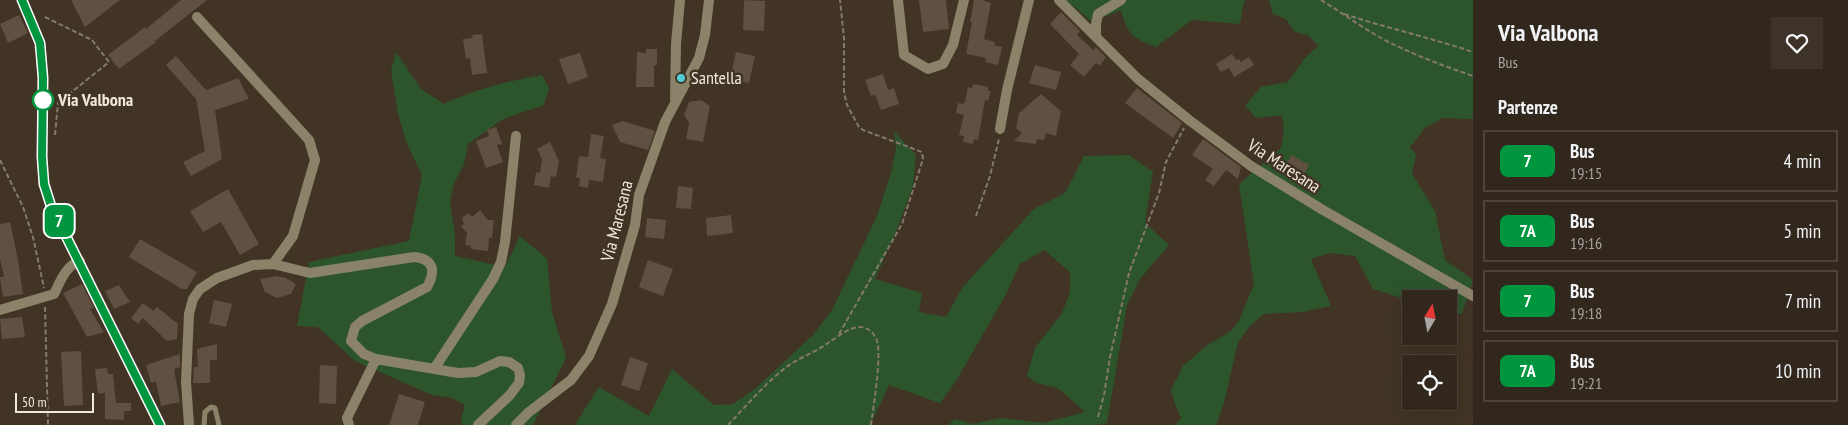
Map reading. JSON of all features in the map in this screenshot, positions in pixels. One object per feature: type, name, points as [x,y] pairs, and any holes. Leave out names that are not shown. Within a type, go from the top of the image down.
[{"type":"street","points":[[22,0],[40,43],[43,78],[42,157],[44,184],[51,206],[160,425]]},
{"type":"street","points":[[675,101],[676,44],[680,0]]},
{"type":"street","name":"Via Maresana","points":[[516,425],[529,412],[571,380],[589,356],[612,304],[635,225],[639,195],[665,122],[699,58],[705,35],[709,0]]},
{"type":"street","points":[[898,0],[904,55],[928,69],[943,64],[953,46],[964,0]]},
{"type":"street","points":[[1000,129],[1007,90],[1029,0]]},
{"type":"street","name":"Via Maresana","points":[[1059,0],[1138,79],[1189,120],[1259,171],[1473,296]]},
{"type":"street","points":[[1096,37],[1098,14],[1121,0]]},
{"type":"street","points":[[197,16],[309,140],[315,160],[293,236],[273,264]]},
{"type":"street","points":[[434,369],[493,279],[502,262],[506,242],[516,136]]},
{"type":"street","points":[[188,424],[186,382],[188,314],[200,289],[217,278],[253,265],[273,264],[310,273],[414,257],[423,258],[430,264],[432,278],[427,286],[362,321],[355,327],[352,341],[364,354],[376,359],[458,373],[476,372],[500,360],[509,362],[518,368],[520,375],[515,389],[478,425]]},
{"type":"street","points":[[0,310],[54,294],[68,269],[74,263],[80,261]]},
{"type":"street","points":[[349,425],[347,418],[376,359]]},
{"type":"lane","points":[[204,425],[205,412],[211,407],[215,408],[219,425]]},
{"type":"path","points":[[839,334],[902,224],[923,159],[922,152],[863,130],[859,127],[847,105],[844,92],[844,38],[840,0]]},
{"type":"path","points":[[1321,0],[1397,46],[1426,60],[1473,76]]},
{"type":"path","points":[[1340,12],[1473,52]]},
{"type":"path","points":[[45,17],[92,40],[109,62],[58,103],[56,135]]},
{"type":"path","points":[[1098,416],[1130,273],[1159,193],[1166,162],[1189,120]]},
{"type":"path","points":[[976,216],[992,169],[1000,129]]},
{"type":"path","points":[[728,425],[785,368],[827,344],[839,334],[857,326],[867,328],[876,338],[879,351],[872,425]]},
{"type":"green space","points":[[1066,0],[1247,0],[1244,1],[1240,24],[1192,20],[1156,47],[1141,41],[1132,34],[1126,25],[1121,10],[1092,22]]},
{"type":"green space","points":[[1269,0],[1473,0],[1473,119],[1443,118],[1425,128],[1410,147],[1416,155],[1412,174],[1435,211],[1445,260],[1473,280],[1462,314],[1458,313],[1458,290],[1402,290],[1402,298],[1373,289],[1355,256],[1330,253],[1311,259],[1331,306],[1301,312],[1264,314],[1250,326],[1238,342],[1224,403],[1216,425],[1175,425],[1181,418],[1171,390],[1183,366],[1206,346],[1231,331],[1239,321],[1254,284],[1239,184],[1281,148],[1284,130],[1282,115],[1256,118],[1245,106],[1261,87],[1288,82],[1304,59],[1318,46],[1308,35],[1295,32],[1286,19],[1273,14]]},
{"type":"green space","points":[[396,52],[421,89],[444,104],[492,86],[542,75],[549,88],[544,105],[503,119],[468,144],[464,165],[454,183],[450,202],[455,235],[455,256],[505,267],[520,236],[547,259],[552,312],[566,358],[533,425],[463,425],[461,419],[465,405],[452,398],[432,395],[355,361],[318,327],[297,326],[309,262],[409,241],[422,175],[407,144],[398,114],[391,71]]},
{"type":"green space","points":[[894,131],[916,155],[913,186],[898,227],[875,279],[922,293],[919,312],[946,317],[962,288],[1034,209],[1065,193],[1084,156],[1129,155],[1153,172],[1145,223],[1169,245],[1140,279],[1127,305],[1107,423],[1096,425],[949,425],[954,419],[972,424],[1001,418],[1043,423],[1085,412],[1058,388],[1036,383],[1027,376],[1035,348],[1062,313],[1070,292],[1070,272],[1044,250],[1020,264],[1005,296],[956,381],[940,403],[889,385],[870,425],[578,425],[576,423],[599,387],[649,416],[672,369],[714,405],[733,404],[755,389],[813,335],[832,310],[877,216],[891,173],[896,148]]},
{"type":"building","points":[[71,0],[120,0],[85,27]]},
{"type":"building","points":[[181,0],[207,0],[156,42],[119,69],[108,55],[145,27],[146,29]]},
{"type":"building","points":[[744,0],[765,1],[764,31],[743,30]]},
{"type":"building","points":[[919,0],[946,0],[949,29],[923,32]]},
{"type":"building","points":[[974,0],[991,3],[984,39],[995,42],[994,45],[1002,47],[998,65],[985,62],[986,58],[966,54]]},
{"type":"building","points":[[1061,12],[1080,31],[1077,35],[1093,50],[1096,47],[1106,57],[1100,66],[1096,63],[1084,77],[1070,65],[1079,54],[1050,24]]},
{"type":"building","points":[[19,15],[28,33],[8,43],[0,24]]},
{"type":"building","points":[[482,34],[487,73],[472,75],[470,58],[466,59],[463,39],[473,38],[472,35]]},
{"type":"building","points":[[646,49],[657,49],[657,65],[654,65],[654,87],[636,87],[637,52],[646,53]]},
{"type":"building","points":[[736,52],[755,56],[749,83],[730,79]]},
{"type":"building","points":[[580,53],[588,77],[568,84],[559,59]]},
{"type":"building","points":[[1232,54],[1236,60],[1239,59],[1241,62],[1249,57],[1254,65],[1234,77],[1229,68],[1221,72],[1216,64]]},
{"type":"building","points":[[176,56],[206,90],[238,78],[249,99],[215,110],[222,159],[191,176],[183,162],[205,151],[196,99],[166,65]]},
{"type":"building","points":[[1035,65],[1061,72],[1056,90],[1029,83]]},
{"type":"building","points":[[883,74],[888,90],[894,88],[899,104],[881,110],[875,95],[871,96],[865,80]]},
{"type":"building","points":[[973,84],[988,87],[988,91],[991,91],[988,101],[985,100],[978,140],[974,139],[973,144],[963,142],[964,136],[959,135],[964,115],[956,113],[958,103],[963,104],[968,87],[972,88]]},
{"type":"building","points":[[1137,88],[1182,123],[1173,138],[1125,103]]},
{"type":"building","points":[[1041,94],[1061,111],[1056,136],[1046,133],[1044,140],[1037,139],[1036,144],[1014,141],[1022,133],[1016,128],[1019,113]]},
{"type":"building","points":[[701,100],[710,106],[703,142],[686,139],[689,123],[684,115],[689,102]]},
{"type":"building","points":[[623,121],[655,131],[648,150],[620,142],[612,125]]},
{"type":"building","points":[[496,127],[502,144],[497,145],[503,162],[486,168],[476,141],[489,136],[487,130]]},
{"type":"building","points":[[591,134],[604,136],[600,158],[606,159],[603,182],[589,180],[588,188],[579,186],[580,178],[576,178],[579,156],[588,157]]},
{"type":"building","points":[[1203,139],[1241,167],[1238,179],[1226,170],[1214,186],[1205,180],[1213,169],[1192,155]]},
{"type":"building","points":[[550,142],[559,161],[556,177],[551,176],[549,188],[534,185],[536,172],[540,173],[542,159],[537,149]]},
{"type":"building","points":[[1292,155],[1309,165],[1304,174],[1286,164]]},
{"type":"building","points":[[678,186],[693,188],[691,209],[676,208]]},
{"type":"building","points":[[228,189],[259,244],[240,255],[221,222],[203,232],[190,211]]},
{"type":"building","points":[[480,210],[488,220],[494,220],[488,251],[471,249],[471,246],[465,245],[467,233],[461,226],[464,224],[462,218],[468,213],[472,217]]},
{"type":"building","points":[[731,215],[733,233],[707,236],[706,218]]},
{"type":"building","points":[[647,218],[666,220],[664,239],[645,237]]},
{"type":"building","points":[[10,222],[23,294],[3,297],[0,277],[4,277],[0,259],[0,224]]},
{"type":"building","points":[[140,239],[197,272],[187,289],[182,289],[129,257]]},
{"type":"building","points":[[648,260],[673,269],[663,296],[639,287]]},
{"type":"building","points":[[277,276],[286,278],[296,284],[291,294],[277,298],[265,292],[260,279]]},
{"type":"building","points":[[82,284],[94,308],[90,309],[104,332],[87,337],[63,293]]},
{"type":"building","points":[[119,285],[130,302],[114,309],[105,291]]},
{"type":"building","points":[[214,300],[232,304],[226,327],[209,323]]},
{"type":"building","points":[[143,303],[153,311],[157,307],[178,324],[177,339],[167,341],[143,318],[138,324],[131,318]]},
{"type":"building","points":[[22,317],[25,337],[2,339],[0,319]]},
{"type":"building","points":[[217,344],[217,360],[210,360],[210,383],[193,383],[194,367],[198,367],[197,349]]},
{"type":"building","points":[[81,351],[83,405],[64,406],[61,352]]},
{"type":"building","points":[[180,354],[180,367],[174,369],[180,402],[161,406],[156,382],[151,383],[146,365]]},
{"type":"building","points":[[630,357],[648,363],[639,391],[621,385]]},
{"type":"building","points":[[320,365],[337,366],[336,404],[319,403]]},
{"type":"building","points":[[107,368],[108,374],[113,374],[116,403],[131,403],[131,411],[124,411],[124,420],[105,419],[105,393],[98,394],[95,369]]},
{"type":"building","points":[[399,394],[425,402],[418,425],[389,425]]},
{"type":"bus line","name":"7","points":[[22,0],[40,43],[43,78],[42,157],[44,184],[51,206],[160,425]]},
{"type":"place","name":"Santella","points":[[681,78]]},
{"type":"place","name":"Via Valbona","points":[[43,100]]}]
